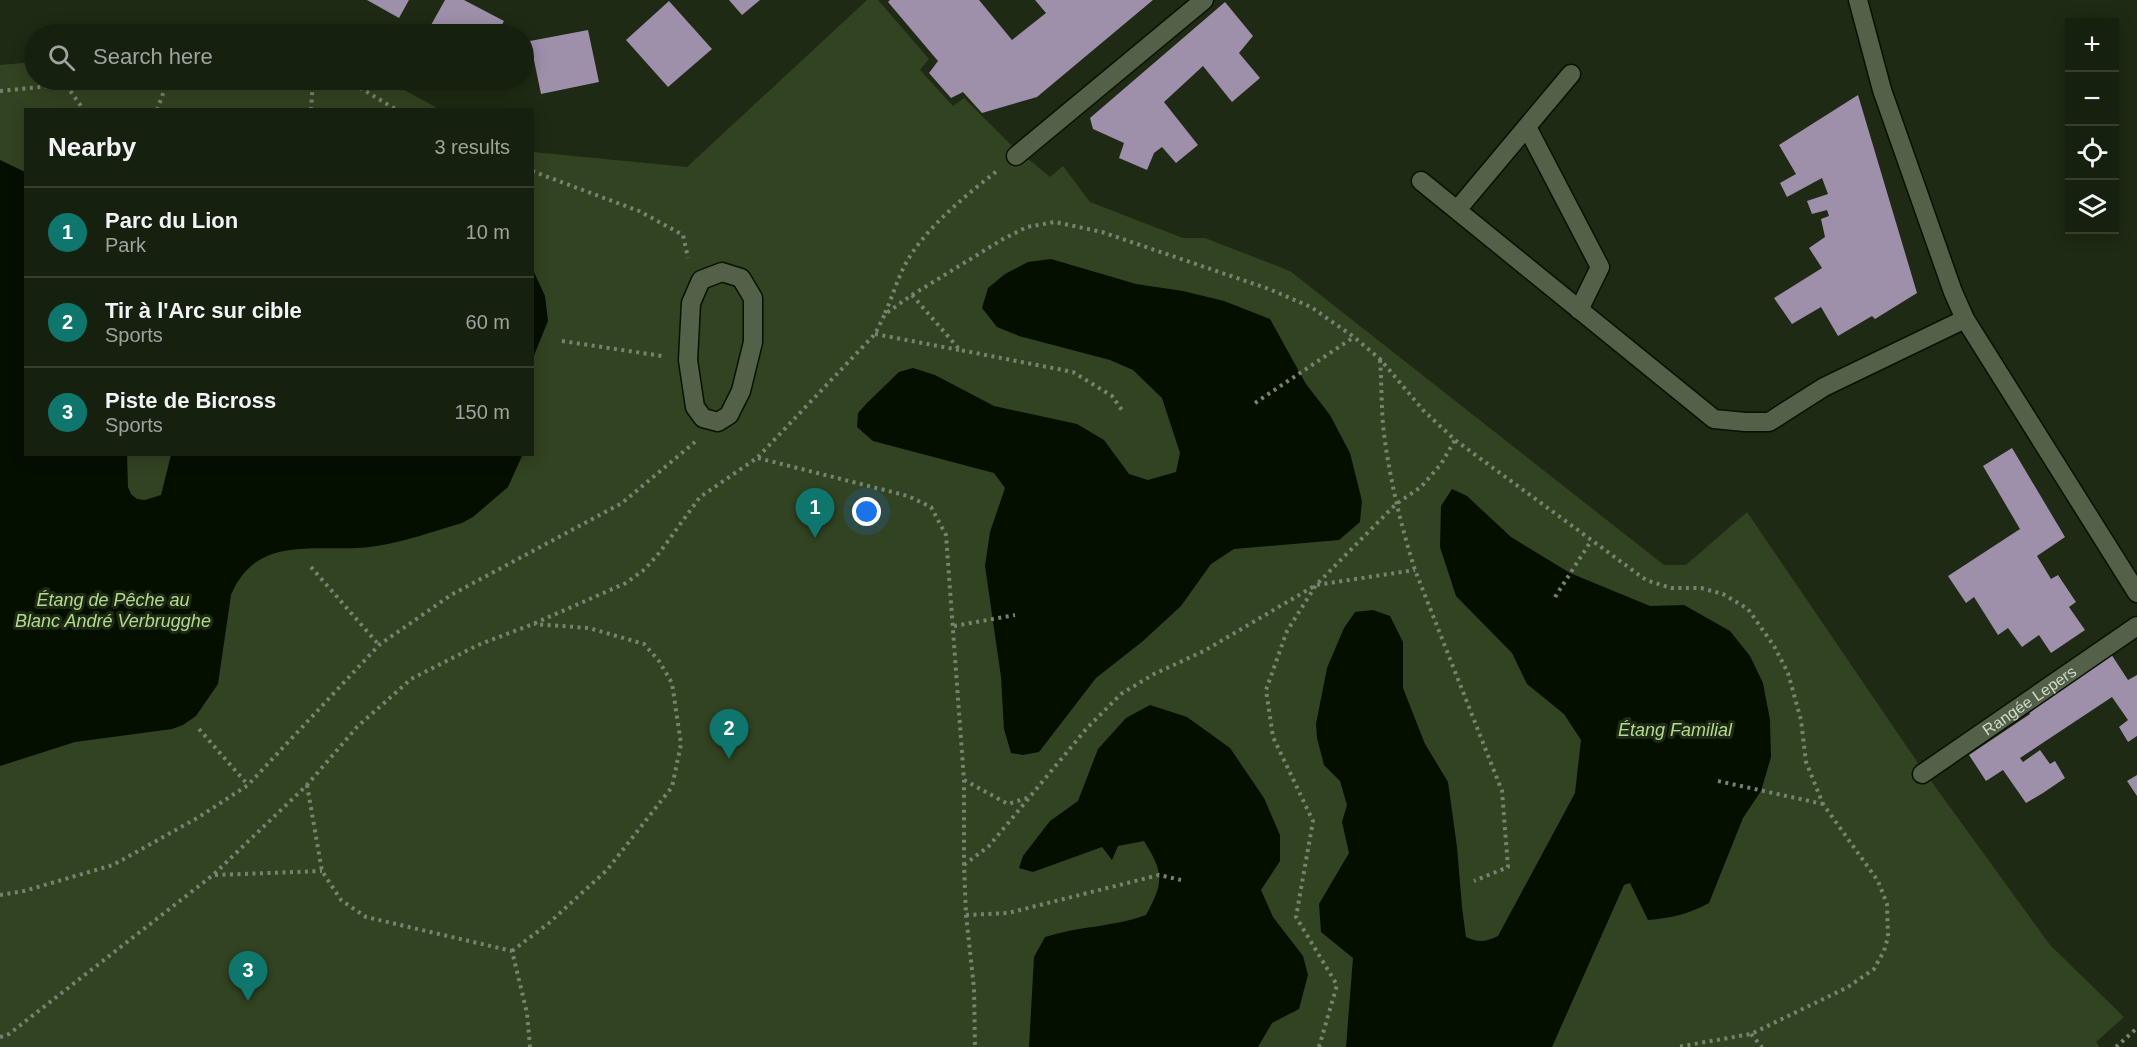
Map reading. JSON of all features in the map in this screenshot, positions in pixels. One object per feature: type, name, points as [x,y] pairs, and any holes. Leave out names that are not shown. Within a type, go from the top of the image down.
[{"type":"street","points":[[1016,156],[1204,0]]},
{"type":"street","points":[[1857,0],[1882,90],[1953,292],[1965,319],[2137,593]]},
{"type":"street","points":[[1457,210],[1571,74]]},
{"type":"street","points":[[1527,127],[1600,267],[1579,310]]},
{"type":"street","points":[[1421,181],[1714,419],[1769,422],[1824,387],[1965,319]]},
{"type":"street","points":[[722,272],[741,278],[753,298],[753,342],[741,391],[729,415],[718,422],[703,418],[695,407],[688,360],[691,303],[701,280],[722,272]]},
{"type":"street","name":"Rangée Lepers","points":[[1922,774],[2137,626]]},
{"type":"path","points":[[0,91],[24,89]]},
{"type":"path","points":[[70,90],[83,108]]},
{"type":"path","points":[[158,108],[164,90]]},
{"type":"path","points":[[311,108],[313,90]]},
{"type":"path","points":[[364,90],[394,108]]},
{"type":"path","points":[[0,1037],[9,1034],[213,875],[307,785],[357,727],[411,679],[478,645],[533,624],[626,583],[645,569],[700,498],[757,458],[875,334],[905,264],[931,229],[971,191],[1016,156]]},
{"type":"path","points":[[534,172],[639,211],[683,235],[690,267],[701,280]]},
{"type":"path","points":[[885,314],[1003,239],[1027,227],[1055,222],[1102,232],[1269,289],[1311,307],[1354,337],[1380,359],[1423,410],[1455,440],[1591,542],[1646,580],[1671,588],[1701,588],[1723,594],[1748,609],[1774,646],[1788,673],[1801,720],[1806,762],[1823,804],[1878,881],[1887,904],[1888,937],[1884,951],[1874,969],[1848,987],[1751,1034],[1677,1047]]},
{"type":"path","points":[[912,295],[960,350]]},
{"type":"path","points":[[875,334],[1073,372],[1112,396],[1122,410]]},
{"type":"path","points":[[1255,403],[1354,337]]},
{"type":"path","points":[[562,341],[688,360]]},
{"type":"path","points":[[1380,359],[1384,434],[1396,504],[1415,570],[1502,791],[1508,867],[1474,881]]},
{"type":"path","points":[[0,895],[24,891],[113,865],[198,817],[248,785],[379,645],[451,595],[622,503],[718,422]]},
{"type":"path","points":[[1320,1047],[1337,985],[1296,917],[1313,821],[1273,737],[1266,690],[1287,631],[1316,585],[1396,504],[1421,487],[1441,464],[1455,440]]},
{"type":"path","points":[[757,458],[908,496],[931,507],[946,535],[964,780],[966,915],[974,988],[975,1047]]},
{"type":"path","points":[[1555,597],[1591,542]]},
{"type":"path","points":[[310,567],[379,645]]},
{"type":"path","points":[[964,865],[988,846],[1087,728],[1120,694],[1154,674],[1204,651],[1316,585],[1415,570]]},
{"type":"path","points":[[954,626],[1015,615]]},
{"type":"path","points":[[512,951],[549,923],[607,870],[672,787],[681,744],[672,682],[659,661],[644,644],[589,628],[533,624]]},
{"type":"path","points":[[199,729],[248,785]]},
{"type":"path","points":[[964,780],[1008,804],[1027,798]]},
{"type":"path","points":[[1718,781],[1823,804]]},
{"type":"path","points":[[307,785],[322,871],[341,900],[366,917],[512,951]]},
{"type":"path","points":[[213,875],[322,871]]},
{"type":"path","points":[[966,915],[1008,913],[1159,875],[1181,880]]},
{"type":"path","points":[[512,951],[527,1013],[530,1047]]},
{"type":"path","points":[[2116,1047],[2137,1028]]},
{"type":"path","points":[[1751,1034],[1762,1047]]},
{"type":"green space","points":[[867,0],[878,0],[929,59],[920,70],[953,106],[964,98],[1011,145],[1050,177],[1063,166],[1090,202],[1183,238],[1205,238],[1290,271],[1664,565],[1686,565],[1747,512],[1918,763],[2050,945],[2124,1017],[2096,1042],[2100,1047],[0,1047],[0,65],[24,63],[24,90],[404,90],[437,108],[24,108],[24,456],[534,456],[534,152],[687,167]]},
{"type":"water","name":"Étang de Pêche au Blanc André Verbrugghe","points":[[0,160],[24,172],[24,456],[127,456],[128,487],[137,499],[145,500],[161,495],[171,456],[522,456],[508,487],[473,517],[462,523],[410,539],[377,546],[294,550],[275,553],[258,561],[243,575],[231,595],[218,684],[196,716],[183,725],[172,729],[75,742],[0,766]]},
{"type":"water","points":[[1051,259],[1136,284],[1183,291],[1224,301],[1270,319],[1306,384],[1330,415],[1350,453],[1362,501],[1360,522],[1339,540],[1234,549],[1211,564],[1181,606],[1143,641],[1096,678],[1039,752],[1023,755],[1011,753],[1004,729],[1001,677],[985,566],[990,532],[1005,488],[994,473],[873,441],[857,427],[858,413],[867,403],[899,372],[913,368],[935,375],[994,406],[1077,424],[1104,440],[1129,474],[1148,480],[1176,472],[1180,453],[1162,398],[1133,370],[1110,360],[1019,336],[997,327],[982,308],[988,288],[1005,274],[1028,262]]},
{"type":"water","points":[[534,272],[545,296],[548,321],[534,356]]},
{"type":"water","name":"Étang Familial","points":[[1452,489],[1467,496],[1511,537],[1570,573],[1650,606],[1684,605],[1730,631],[1750,656],[1763,683],[1770,720],[1771,757],[1761,791],[1743,818],[1709,903],[1680,915],[1648,920],[1630,883],[1624,885],[1552,1047],[1346,1047],[1353,958],[1321,932],[1319,904],[1349,853],[1342,822],[1347,805],[1340,781],[1324,765],[1316,724],[1327,668],[1344,628],[1355,612],[1373,610],[1390,616],[1403,642],[1403,688],[1425,744],[1448,782],[1466,937],[1482,941],[1498,936],[1575,793],[1581,740],[1564,714],[1527,684],[1512,653],[1456,596],[1440,547],[1441,506]]},
{"type":"water","points":[[1150,705],[1187,717],[1230,748],[1264,798],[1280,835],[1280,861],[1261,890],[1273,917],[1303,956],[1308,975],[1299,1009],[1272,1023],[1258,1047],[1029,1047],[1034,957],[1045,937],[1146,915],[1159,886],[1159,878],[1155,861],[1144,841],[1118,846],[1112,860],[1102,847],[1033,872],[1019,868],[1023,856],[1050,821],[1078,801],[1098,749],[1126,718]]},
{"type":"building","points":[[367,0],[409,0],[399,18]]},
{"type":"building","points":[[445,0],[464,0],[504,21],[502,24],[432,24]]},
{"type":"building","points":[[729,0],[760,0],[742,15]]},
{"type":"building","points":[[890,0],[979,0],[1012,40],[1046,13],[1035,0],[1153,0],[1037,97],[982,113],[963,92],[951,98],[929,73],[938,61],[888,2]]},
{"type":"building","points":[[669,1],[712,49],[668,87],[626,40]]},
{"type":"building","points":[[1225,2],[1253,36],[1239,53],[1260,78],[1232,102],[1203,66],[1164,102],[1198,145],[1176,163],[1162,147],[1154,153],[1147,170],[1119,158],[1124,143],[1093,129],[1090,118]]},
{"type":"building","points":[[588,30],[599,82],[541,94],[534,60],[534,40]]},
{"type":"building","points":[[1858,95],[1917,293],[1875,319],[1872,316],[1838,336],[1821,307],[1792,324],[1774,298],[1822,268],[1809,248],[1825,237],[1821,219],[1829,216],[1827,210],[1812,214],[1807,201],[1828,194],[1822,178],[1787,197],[1780,183],[1796,174],[1779,145]]},
{"type":"building","points":[[2012,448],[2065,537],[2037,556],[2051,579],[2058,575],[2076,602],[2069,607],[2085,630],[2051,653],[2039,635],[2022,647],[2008,628],[1998,635],[1974,597],[1966,603],[1948,576],[2020,529],[1983,466]]},
{"type":"building","points":[[2111,654],[2128,680],[2137,675],[2137,736],[2128,742],[2119,727],[2128,720],[2112,697],[2020,758],[2023,762],[2040,750],[2050,764],[2055,761],[2065,778],[2043,793],[2026,803],[2003,770],[1986,781],[1969,755],[2030,714],[2028,710]]},
{"type":"building","points":[[2137,775],[2137,796],[2127,781]]},
{"type":"place","name":"Parc du Lion","points":[[815,538]]},
{"type":"place","name":"Tir à l'Arc sur cible","points":[[729,759]]},
{"type":"place","name":"Piste de Bicross","points":[[248,1001]]}]
